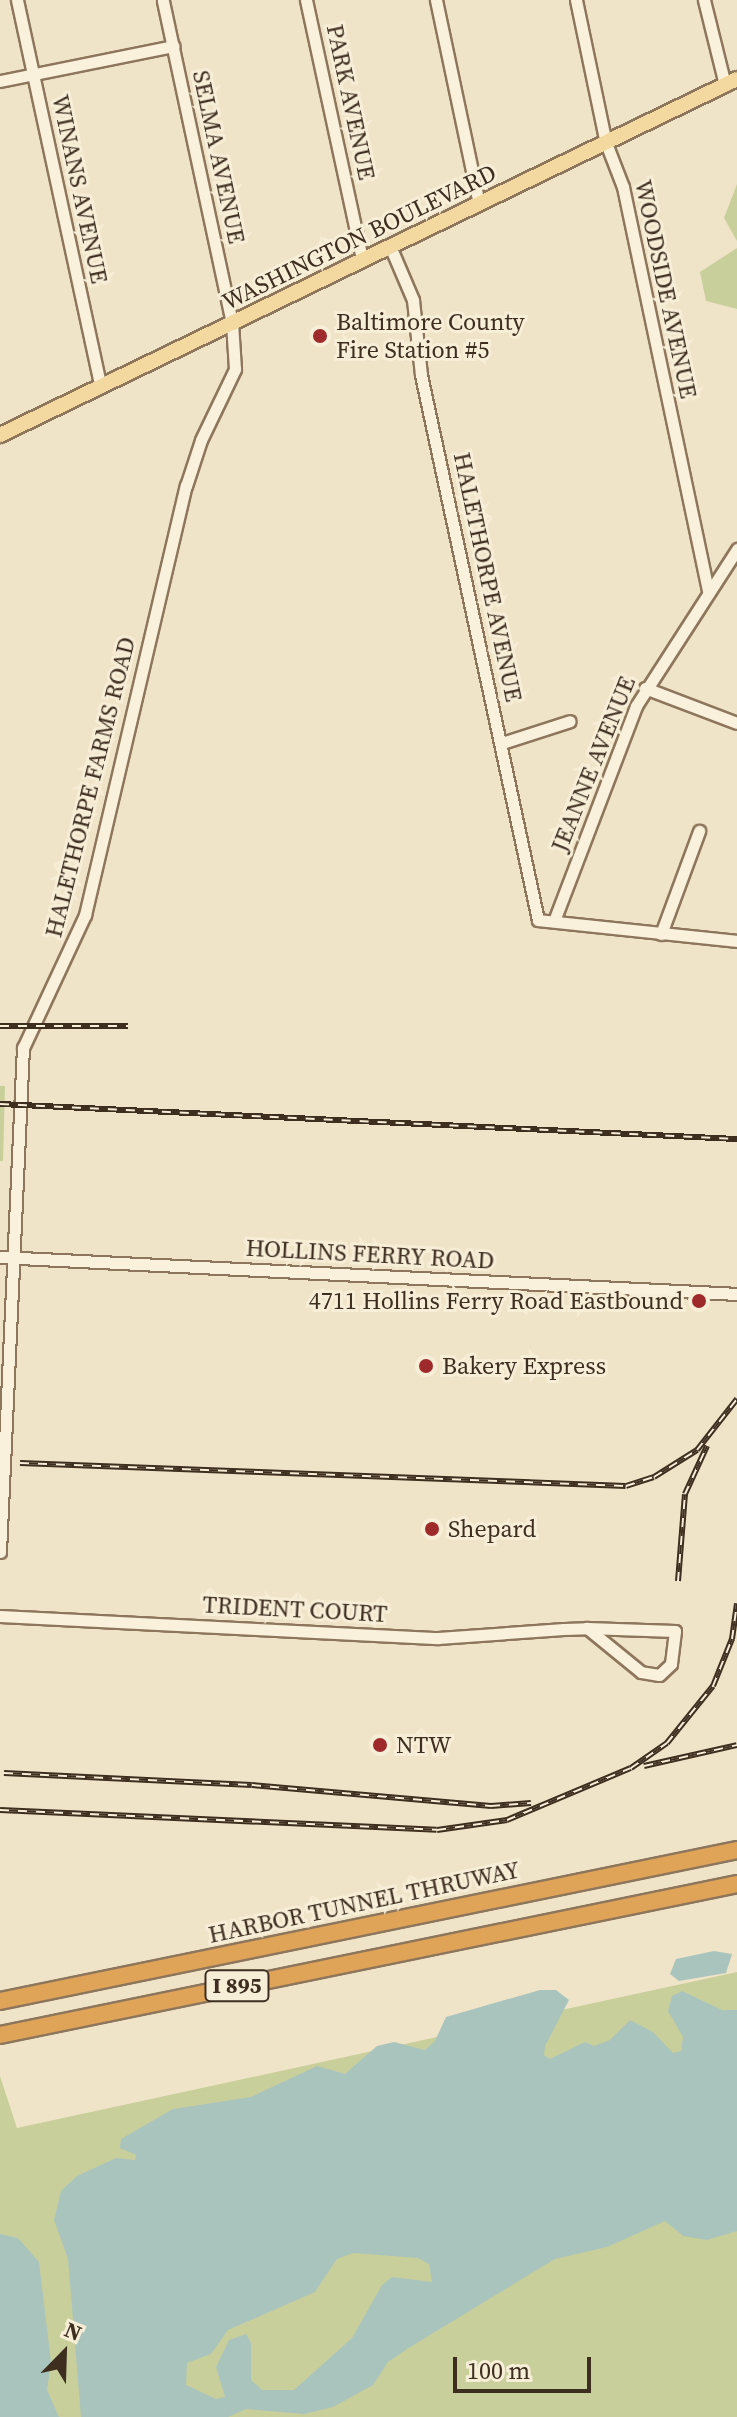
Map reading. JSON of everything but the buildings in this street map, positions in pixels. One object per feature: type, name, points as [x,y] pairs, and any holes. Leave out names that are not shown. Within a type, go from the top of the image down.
[{"type":"highway","name":"HARBOR TUNNEL THRUWAY","points":[[0,2001],[737,1850]]},
{"type":"highway","name":"I 895","points":[[0,2035],[737,1884]]},
{"type":"main road","name":"WASHINGTON BOULEVARD","points":[[0,435],[731,82]]},
{"type":"street","name":"WINANS AVENUE","points":[[17,0],[101,387]]},
{"type":"street","name":"SELMA AVENUE","points":[[163,0],[232,323]]},
{"type":"street","name":"PARK AVENUE","points":[[306,0],[362,260]]},
{"type":"street","points":[[436,0],[479,204]]},
{"type":"street","name":"WOODSIDE AVENUE","points":[[576,0],[606,143],[623,187],[708,590]]},
{"type":"street","points":[[704,0],[731,82]]},
{"type":"street","points":[[0,81],[173,46]]},
{"type":"street","name":"HALETHORPE AVENUE","points":[[390,246],[413,300],[421,375],[538,920],[554,921]]},
{"type":"street","name":"HALETHORPE FARMS ROAD","points":[[0,1552],[23,1048],[85,915],[186,486],[201,440],[232,382],[232,323]]},
{"type":"street","name":"JEANNE AVENUE","points":[[554,921],[645,688],[737,549]]},
{"type":"street","points":[[645,688],[737,723]]},
{"type":"street","points":[[502,743],[570,721]]},
{"type":"street","points":[[661,934],[699,831]]},
{"type":"street","points":[[554,921],[737,941]]},
{"type":"street","name":"HOLLINS FERRY ROAD","points":[[0,1257],[737,1294]]},
{"type":"street","name":"TRIDENT COURT","points":[[0,1616],[438,1638],[587,1628],[675,1631],[671,1664],[659,1675],[641,1672],[587,1628]]},
{"type":"green space","points":[[737,184],[737,241],[724,218]]},
{"type":"green space","points":[[737,248],[737,309],[706,301],[700,272]]},
{"type":"green space","points":[[0,1086],[5,1086],[3,1161],[0,1161]]},
{"type":"green space","points":[[737,1972],[737,2417],[0,2417],[0,2076],[17,2128]]},
{"type":"water","points":[[714,1951],[732,1954],[726,1973],[679,1981],[670,1974],[676,1959]]},
{"type":"water","points":[[540,1990],[556,1990],[569,2000],[545,2046],[544,2055],[550,2059],[585,2042],[594,2046],[610,2040],[630,2020],[653,2032],[673,2053],[681,2051],[683,2037],[668,2011],[672,1996],[682,1991],[722,2010],[737,2010],[737,2231],[707,2240],[683,2236],[665,2221],[607,2247],[555,2259],[407,2349],[388,2362],[373,2385],[333,2407],[304,2414],[246,2409],[228,2417],[81,2417],[68,2259],[54,2220],[61,2191],[77,2176],[116,2158],[135,2160],[136,2155],[120,2148],[121,2139],[173,2109],[251,2097],[317,2066],[345,2074],[377,2046],[394,2042],[425,2050],[435,2041],[446,2017]],"holes":[[[353,2253],[418,2258],[429,2264],[432,2282],[392,2277],[382,2285],[352,2338],[294,2390],[262,2390],[251,2380],[251,2343],[246,2334],[229,2340],[216,2367],[225,2397],[216,2399],[186,2385],[187,2363],[211,2354],[228,2330],[315,2292],[337,2259]]]},
{"type":"water","points":[[0,2234],[18,2238],[39,2262],[51,2362],[47,2390],[59,2417],[0,2417]]},
{"type":"railway","points":[[0,1026],[128,1026]]},
{"type":"railway","points":[[0,1104],[737,1139]]},
{"type":"railway","points":[[20,1463],[626,1486],[654,1477],[697,1450],[737,1399]]},
{"type":"railway","points":[[678,1581],[685,1494],[707,1446]]},
{"type":"railway","points":[[0,1810],[437,1830],[507,1820],[631,1768],[667,1743],[713,1686],[732,1639],[737,1603]]},
{"type":"railway","points":[[644,1766],[737,1745]]},
{"type":"railway","points":[[4,1773],[252,1785],[491,1806],[531,1803]]},
{"type":"place","name":"Baltimore County Fire Station #5","points":[[320,336]]},
{"type":"place","name":"4711 Hollins Ferry Road Eastbound","points":[[699,1301]]},
{"type":"place","name":"Bakery Express","points":[[426,1366]]},
{"type":"place","name":"Shepard","points":[[432,1529]]},
{"type":"place","name":"NTW","points":[[380,1745]]}]
